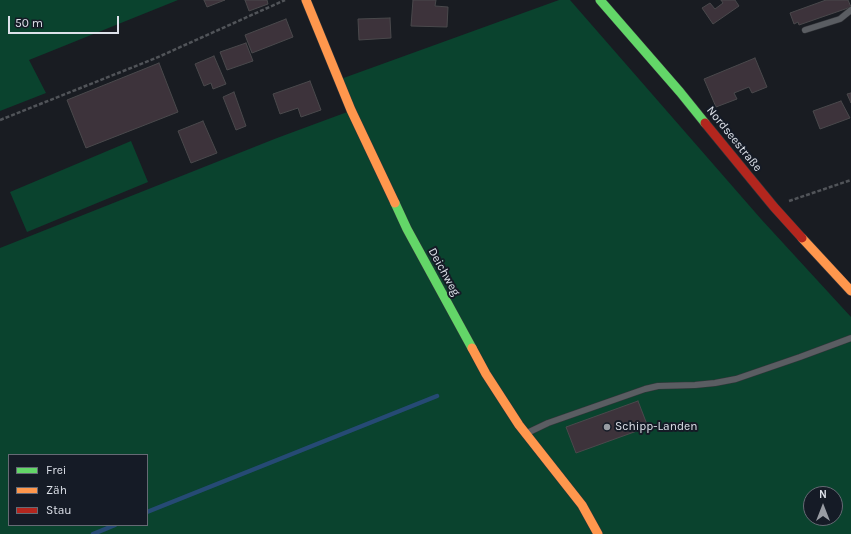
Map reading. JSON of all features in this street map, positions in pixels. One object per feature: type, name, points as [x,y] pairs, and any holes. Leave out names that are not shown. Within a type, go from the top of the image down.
[{"type":"street","name":"Deichweg","points":[[306,0],[351,110],[406,229],[486,374],[519,425],[582,505],[598,534]]},
{"type":"street","name":"Nordseestraße","points":[[600,0],[680,92],[774,207],[851,291]]},
{"type":"lane","points":[[805,30],[840,19],[851,10]]},
{"type":"lane","points":[[526,434],[548,423],[645,389],[658,386],[715,383],[736,379],[851,338]]},
{"type":"path","points":[[0,120],[156,58],[286,0]]},
{"type":"path","points":[[774,207],[851,180]]},
{"type":"green space","points":[[0,0],[178,0],[29,60],[46,93],[0,111]]},
{"type":"green space","points":[[559,0],[570,0],[761,219],[851,317],[851,534],[0,534],[0,248],[277,138],[350,111],[338,80]]},
{"type":"green space","points":[[131,141],[148,182],[27,232],[10,192]]},
{"type":"building","points":[[204,0],[225,0],[207,7]]},
{"type":"building","points":[[245,0],[267,0],[268,4],[249,11]]},
{"type":"building","points":[[413,0],[436,0],[435,6],[448,7],[447,27],[411,26]]},
{"type":"building","points":[[721,0],[735,0],[739,6],[713,24],[702,8],[710,3],[715,9],[723,3]]},
{"type":"building","points":[[826,0],[848,0],[851,7],[799,25],[798,22],[794,24],[790,13]]},
{"type":"building","points":[[390,18],[391,38],[359,40],[358,19]]},
{"type":"building","points":[[286,19],[293,37],[252,53],[245,35]]},
{"type":"building","points":[[246,43],[253,61],[227,70],[220,52]]},
{"type":"building","points":[[214,56],[226,84],[213,89],[211,83],[204,86],[195,64]]},
{"type":"building","points":[[755,58],[767,87],[752,93],[749,87],[734,93],[737,99],[716,107],[704,79]]},
{"type":"building","points":[[159,63],[178,112],[86,148],[67,100]]},
{"type":"building","points":[[310,81],[321,110],[301,117],[298,108],[280,114],[273,94]]},
{"type":"building","points":[[234,92],[246,126],[236,130],[223,97]]},
{"type":"building","points":[[851,93],[851,103],[847,94]]},
{"type":"building","points":[[841,101],[850,118],[820,129],[813,111]]},
{"type":"building","points":[[203,121],[217,153],[191,163],[178,131]]},
{"type":"building","name":"Schipp-Landen","points":[[638,401],[648,427],[576,453],[566,427]]},
{"type":"waterway","points":[[148,512],[437,396]]},
{"type":"waterway","points":[[93,534],[113,526]]},
{"type":"traffic: fast","points":[[600,0],[705,123]]},
{"type":"traffic: fast","points":[[395,203],[407,229],[472,348]]},
{"type":"traffic: slow","points":[[306,0],[351,110],[395,203]]},
{"type":"traffic: slow","points":[[802,238],[851,291]]},
{"type":"traffic: slow","points":[[472,348],[486,374],[519,425],[582,505],[598,534]]},
{"type":"traffic: jam","points":[[705,123],[774,207],[802,238]]},
{"type":"place","name":"Schipp-Landen","points":[[607,427]]}]
